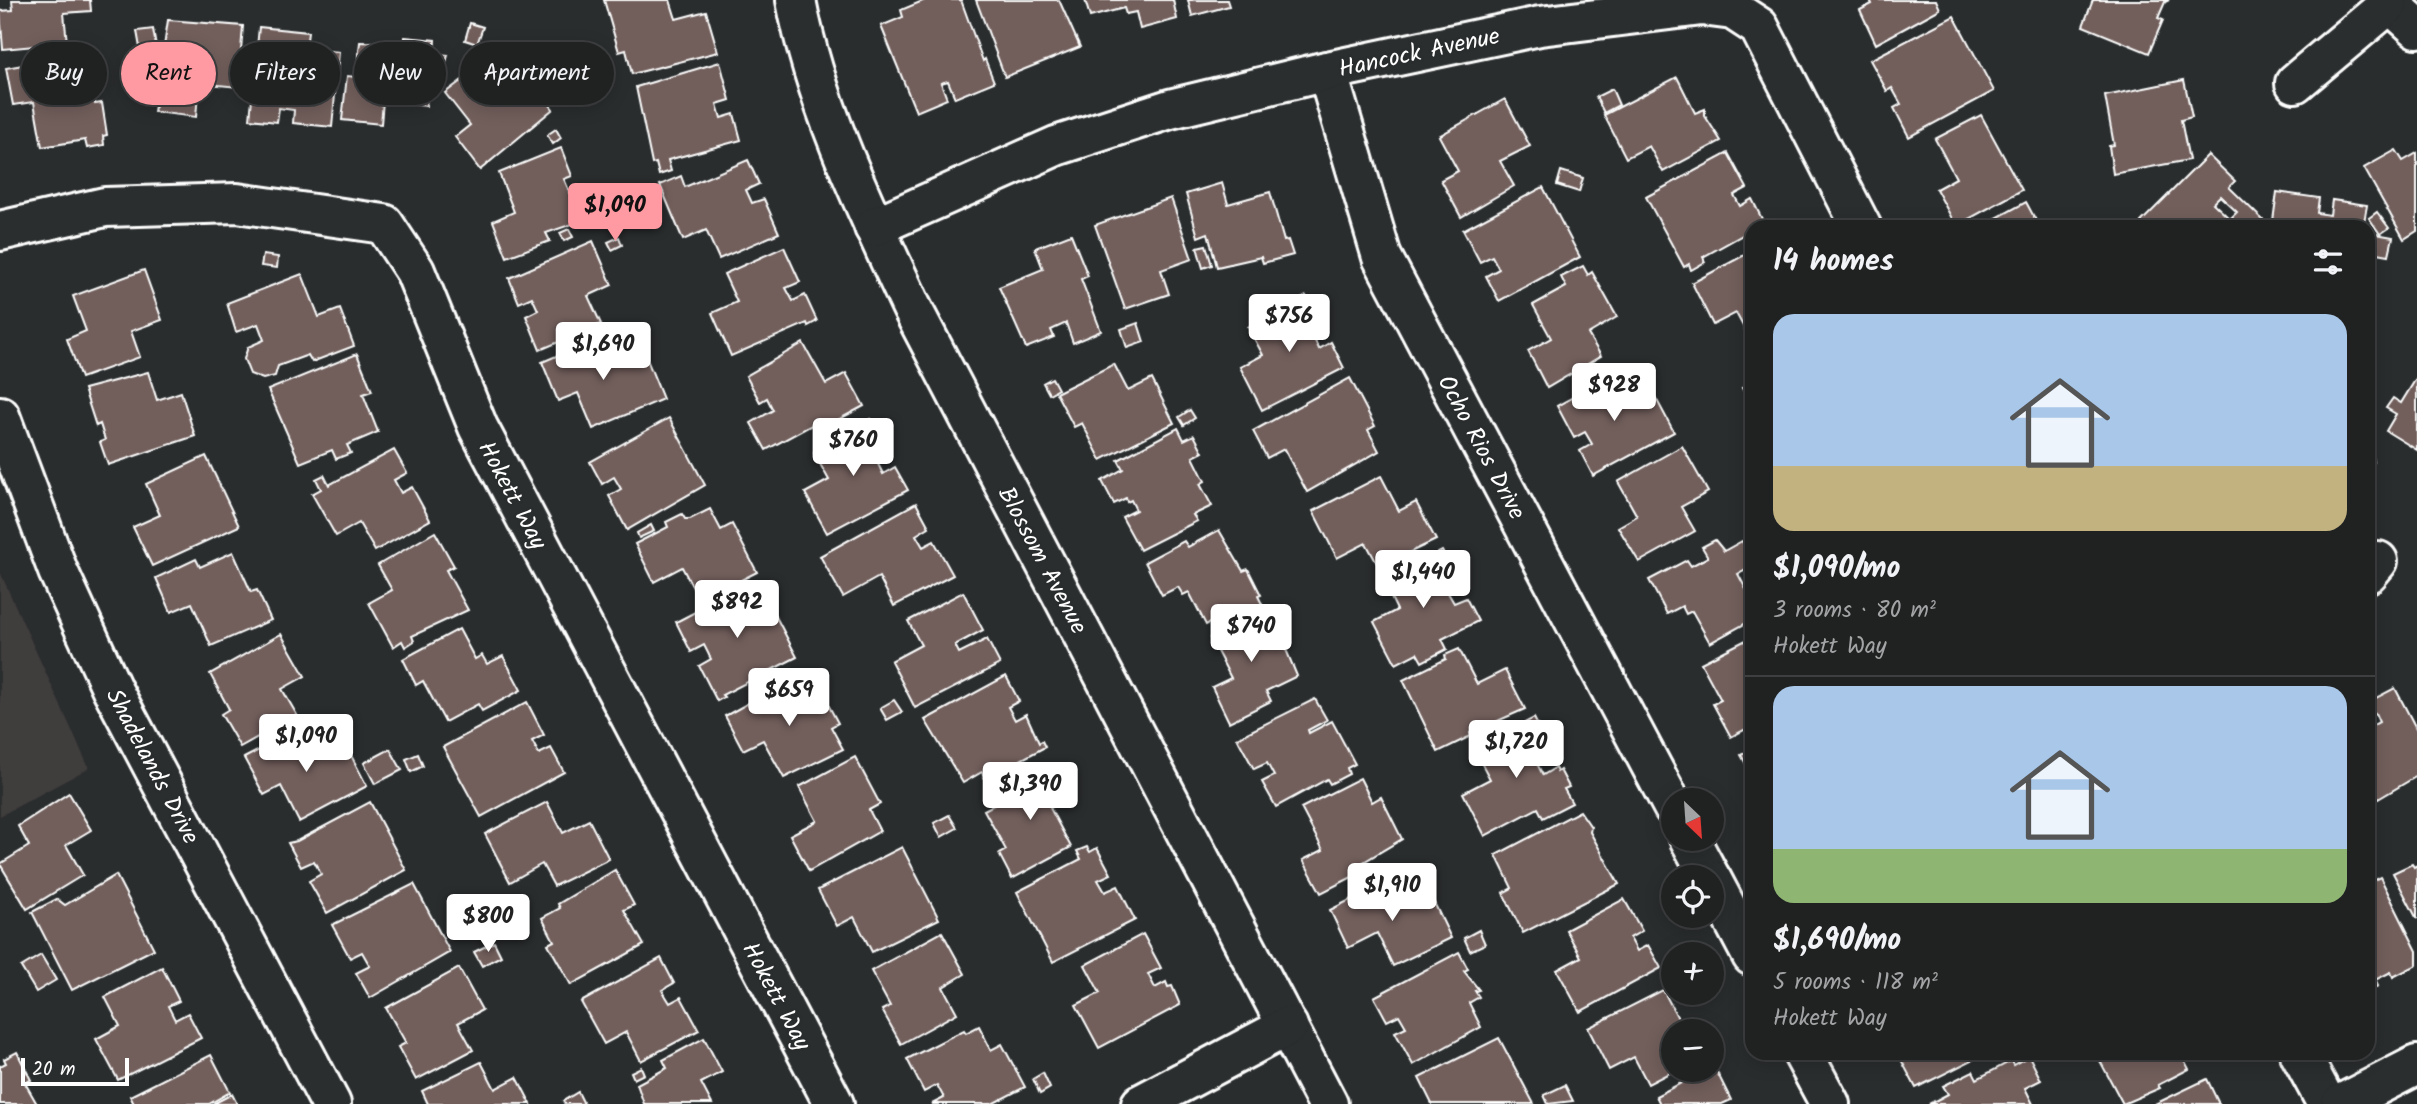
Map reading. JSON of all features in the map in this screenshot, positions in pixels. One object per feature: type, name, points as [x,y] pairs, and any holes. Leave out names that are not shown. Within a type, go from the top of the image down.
[{"type":"street","name":"Blossom Avenue","points":[[796,0],[806,55],[874,227],[912,308],[1328,1104]]},
{"type":"street","name":"Hancock Avenue","points":[[874,227],[1056,146],[1171,109],[1327,71],[1540,26],[1702,6],[1733,10],[1759,27],[1858,220]]},
{"type":"street","points":[[2295,83],[2397,11]]},
{"type":"street","name":"Ocho Rios Drive","points":[[1327,71],[1382,257],[1663,788]]},
{"type":"street","name":"Hokett Way","points":[[0,231],[106,207],[237,202],[384,225],[415,271],[478,427],[834,1104]]},
{"type":"street","name":"Shadelands Drive","points":[[0,416],[58,571],[112,689],[331,1104]]},
{"type":"street","points":[[1724,903],[1745,943]]},
{"type":"street","points":[[1141,1104],[1288,1026]]},
{"type":"street","points":[[1806,1060],[1830,1104]]},
{"type":"street","points":[[2303,1060],[2327,1104]]},
{"type":"street","points":[[2341,1104],[2417,1065]]},
{"type":"shaded area","points":[[0,572],[89,768],[0,816]]},
{"type":"building","points":[[12,0],[90,0],[91,11],[64,13],[67,42],[21,42],[21,47],[3,49],[0,11],[13,10]]},
{"type":"building","points":[[604,0],[670,0],[676,19],[706,11],[718,52],[632,74],[626,50],[619,52]]},
{"type":"building","points":[[925,0],[961,0],[983,61],[985,59],[994,82],[955,98],[948,81],[941,83],[947,99],[916,112],[881,26],[903,17],[901,10]]},
{"type":"building","points":[[976,0],[1059,0],[1080,47],[1005,77]]},
{"type":"building","points":[[1085,0],[1173,0],[1177,19],[1140,29],[1136,12],[1126,14],[1124,8],[1090,17]]},
{"type":"building","points":[[1188,0],[1227,0],[1229,6],[1192,16]]},
{"type":"building","points":[[1870,0],[1936,0],[1940,9],[1876,44],[1860,10],[1872,4]]},
{"type":"building","points":[[2093,0],[2169,0],[2165,2],[2158,18],[2163,20],[2149,53],[2083,26]]},
{"type":"building","points":[[1954,16],[1994,91],[1909,137],[1894,108],[1901,104],[1892,88],[1887,91],[1870,60]]},
{"type":"building","points":[[168,20],[243,26],[242,42],[230,42],[230,86],[216,85],[216,42],[165,42]]},
{"type":"building","points":[[470,23],[483,27],[478,42],[465,40]]},
{"type":"building","points":[[259,27],[308,32],[307,42],[258,42]]},
{"type":"building","points":[[153,29],[155,42],[139,42],[137,31]]},
{"type":"building","points":[[405,37],[435,40],[435,42],[404,42]]},
{"type":"building","points":[[720,62],[730,100],[717,104],[721,118],[734,114],[741,140],[668,160],[671,171],[659,175],[656,163],[652,164],[636,87]]},
{"type":"building","points":[[21,65],[21,104],[13,105],[6,68]]},
{"type":"building","points":[[347,76],[354,77],[354,105],[383,105],[381,124],[342,120]]},
{"type":"building","points":[[1677,77],[1695,113],[1705,109],[1705,116],[1721,141],[1663,172],[1649,146],[1626,158],[1604,115]]},
{"type":"building","points":[[2184,80],[2192,117],[2181,120],[2189,160],[2113,174],[2109,146],[2114,145],[2105,96]]},
{"type":"building","points":[[460,82],[460,105],[550,105],[553,109],[480,170],[455,137],[470,125],[446,92]]},
{"type":"building","points":[[1612,89],[1619,105],[1604,113],[1596,97]]},
{"type":"building","points":[[1505,99],[1530,146],[1500,161],[1514,186],[1461,217],[1441,180],[1458,171],[1439,136]]},
{"type":"building","points":[[35,105],[102,105],[107,135],[103,136],[104,145],[87,148],[85,140],[42,147]]},
{"type":"building","points":[[155,105],[197,105],[196,117],[154,112]]},
{"type":"building","points":[[251,105],[334,105],[332,127],[293,123],[294,110],[279,108],[277,122],[250,119]]},
{"type":"building","points":[[1981,115],[2022,190],[1967,220],[1953,220],[1936,189],[1956,178],[1935,139]]},
{"type":"building","points":[[556,129],[561,138],[553,144],[547,135]]},
{"type":"building","points":[[561,148],[572,176],[564,179],[570,193],[585,186],[596,216],[546,233],[550,241],[507,257],[493,221],[514,212],[499,173]]},
{"type":"building","points":[[2396,150],[2403,161],[2417,153],[2417,231],[2404,239],[2364,168]]},
{"type":"building","points":[[1728,153],[1747,188],[1734,195],[1740,206],[1752,199],[1762,220],[1745,220],[1745,234],[1703,257],[1705,262],[1691,270],[1689,264],[1684,267],[1646,197]]},
{"type":"building","points":[[2208,155],[2235,181],[2229,187],[2263,220],[2143,220]],"holes":[[[2220,196],[2237,212],[2230,219],[2213,203]]]},
{"type":"building","points":[[748,160],[759,184],[746,190],[752,203],[764,199],[779,233],[719,259],[706,230],[683,240],[660,185],[681,176],[685,187]]},
{"type":"building","points":[[1561,171],[1583,178],[1579,192],[1557,185]]},
{"type":"building","points":[[1222,183],[1228,204],[1270,192],[1284,241],[1288,240],[1293,255],[1263,263],[1261,257],[1217,267],[1208,233],[1198,237],[1186,194]]},
{"type":"building","points":[[1543,187],[1580,257],[1499,301],[1486,276],[1499,269],[1492,256],[1480,262],[1463,230]]},
{"type":"building","points":[[2277,192],[2319,198],[2317,213],[2330,215],[2332,200],[2367,205],[2364,220],[2273,220]]},
{"type":"building","points":[[1171,198],[1192,259],[1161,270],[1169,294],[1125,309],[1095,225]]},
{"type":"building","points":[[2026,202],[2036,220],[1993,220]]},
{"type":"building","points":[[2377,212],[2389,228],[2380,234],[2375,227],[2375,220],[2369,218]]},
{"type":"building","points":[[569,229],[573,237],[564,241],[560,233]]},
{"type":"building","points":[[1071,234],[1088,276],[1081,279],[1101,331],[1073,343],[1066,323],[1051,330],[1054,337],[1026,348],[999,287],[1043,269],[1035,248]]},
{"type":"building","points":[[2376,234],[2393,237],[2389,255],[2375,253]]},
{"type":"building","points":[[619,237],[622,245],[612,250],[608,242]]},
{"type":"building","points":[[593,241],[612,285],[588,296],[601,324],[540,350],[526,316],[538,310],[532,297],[519,303],[509,278]]},
{"type":"building","points":[[1206,245],[1212,265],[1203,268],[1197,247]]},
{"type":"building","points":[[784,247],[800,282],[786,288],[793,301],[805,295],[817,321],[731,356],[712,313],[737,302],[724,274]]},
{"type":"building","points":[[263,255],[278,257],[277,268],[261,266]]},
{"type":"building","points":[[1745,255],[1745,330],[1736,313],[1713,325],[1692,283]]},
{"type":"building","points":[[1583,266],[1588,275],[1592,272],[1617,317],[1588,334],[1601,356],[1547,388],[1528,351],[1551,338],[1533,305],[1566,287],[1561,277]]},
{"type":"building","points":[[144,270],[162,320],[131,331],[140,357],[81,378],[67,339],[86,331],[73,296]]},
{"type":"building","points":[[302,274],[319,317],[340,309],[354,346],[312,362],[308,355],[278,366],[275,376],[263,379],[250,374],[244,359],[248,347],[264,340],[258,324],[236,332],[227,303]]},
{"type":"building","points":[[1306,296],[1324,331],[1313,337],[1319,349],[1331,342],[1344,368],[1262,410],[1240,367],[1263,355],[1248,327]]},
{"type":"building","points":[[1138,323],[1144,342],[1127,348],[1121,329]]},
{"type":"building","points":[[599,338],[611,365],[644,352],[663,399],[593,429],[578,393],[558,401],[542,362]]},
{"type":"building","points":[[803,343],[826,384],[846,373],[864,406],[823,428],[819,421],[766,450],[751,423],[773,410],[767,398],[760,402],[746,376]]},
{"type":"building","points":[[357,354],[372,391],[363,394],[378,432],[347,445],[351,453],[336,459],[332,450],[300,463],[268,390]]},
{"type":"building","points":[[1114,364],[1128,391],[1152,379],[1174,423],[1101,460],[1082,423],[1074,427],[1056,393]]},
{"type":"building","points":[[148,372],[157,400],[181,392],[195,436],[108,465],[100,442],[105,440],[100,424],[96,426],[84,389]]},
{"type":"building","points":[[1613,375],[1628,402],[1651,389],[1674,432],[1593,476],[1580,451],[1592,444],[1585,432],[1574,438],[1557,406]]},
{"type":"building","points":[[2417,377],[2417,450],[2386,431],[2396,414],[2386,408],[2393,398],[2401,403]]},
{"type":"building","points":[[1052,378],[1058,389],[1049,394],[1043,383]]},
{"type":"building","points":[[1350,378],[1375,426],[1368,430],[1379,451],[1307,492],[1284,449],[1267,458],[1253,431]]},
{"type":"building","points":[[1190,410],[1195,418],[1184,425],[1179,417]]},
{"type":"building","points":[[669,418],[705,485],[627,530],[609,496],[621,489],[614,477],[602,484],[590,462]]},
{"type":"building","points":[[870,419],[888,454],[876,460],[883,474],[895,467],[908,490],[827,533],[805,493],[829,480],[814,453]]},
{"type":"building","points":[[1178,428],[1184,440],[1194,435],[1203,452],[1193,457],[1205,481],[1200,484],[1212,506],[1193,515],[1197,521],[1140,550],[1122,517],[1136,510],[1131,500],[1127,502],[1126,498],[1114,504],[1102,481],[1123,469],[1118,460]]},
{"type":"building","points":[[1682,446],[1708,492],[1681,507],[1695,531],[1639,562],[1618,527],[1637,516],[1618,482]]},
{"type":"building","points":[[394,450],[407,473],[394,480],[401,493],[412,487],[430,520],[375,551],[359,523],[336,536],[312,494],[321,489],[316,479],[324,475],[329,485]]},
{"type":"building","points":[[206,456],[239,526],[152,566],[133,527],[160,515],[146,484]]},
{"type":"building","points":[[1381,476],[1399,511],[1416,502],[1436,540],[1379,567],[1366,543],[1337,558],[1313,511]]},
{"type":"building","points":[[916,503],[929,527],[916,535],[923,547],[934,541],[953,575],[894,606],[879,577],[843,597],[820,556]]},
{"type":"building","points":[[710,509],[721,530],[732,524],[757,572],[700,601],[682,567],[654,582],[635,544],[668,527],[666,522],[682,514],[685,519],[690,519]]},
{"type":"building","points":[[651,525],[654,531],[639,538],[637,533]]},
{"type":"building","points":[[1219,530],[1243,571],[1248,569],[1261,595],[1258,596],[1262,604],[1235,618],[1232,611],[1206,625],[1189,592],[1183,595],[1178,587],[1162,595],[1145,562],[1184,541],[1188,547]]},
{"type":"building","points":[[435,532],[454,566],[446,570],[468,610],[412,636],[414,641],[405,647],[402,641],[393,647],[369,603],[392,590],[378,565]]},
{"type":"building","points":[[1715,540],[1724,551],[1742,541],[1745,546],[1745,570],[1738,574],[1745,587],[1745,624],[1710,643],[1692,611],[1686,614],[1682,606],[1667,614],[1649,580],[1687,560],[1691,566],[1708,557],[1702,547]]},
{"type":"building","points":[[1442,551],[1459,584],[1447,591],[1454,603],[1466,598],[1478,621],[1442,639],[1447,649],[1422,662],[1417,653],[1396,664],[1374,622],[1397,610],[1383,581]]},
{"type":"building","points":[[233,552],[251,592],[257,590],[271,620],[211,646],[192,603],[171,612],[156,578],[196,559],[200,567]]},
{"type":"building","points":[[760,586],[797,657],[722,695],[724,697],[717,701],[699,666],[711,659],[704,645],[691,652],[676,622],[741,588],[745,595]]},
{"type":"building","points":[[963,592],[983,630],[955,645],[959,653],[987,639],[1000,664],[915,708],[891,661],[921,645],[908,621]]},
{"type":"building","points":[[1270,608],[1283,633],[1277,637],[1285,647],[1297,676],[1266,691],[1271,701],[1229,722],[1212,687],[1231,678],[1210,638]]},
{"type":"building","points":[[459,629],[475,659],[482,655],[487,664],[503,656],[521,690],[482,711],[478,704],[445,722],[423,681],[416,685],[403,659]]},
{"type":"building","points":[[281,634],[305,676],[282,689],[297,715],[240,747],[221,714],[229,709],[210,674]]},
{"type":"building","points":[[1745,641],[1745,730],[1731,737],[1713,704],[1721,700],[1701,663]]},
{"type":"building","points":[[1459,649],[1477,684],[1505,670],[1525,709],[1470,733],[1471,736],[1438,752],[1403,680],[1446,659],[1445,655]]},
{"type":"building","points":[[1006,676],[1019,701],[1008,707],[1015,720],[1026,714],[1039,743],[1042,741],[1045,747],[985,779],[982,772],[963,783],[925,720]]},
{"type":"building","points":[[815,680],[838,723],[831,727],[843,749],[784,778],[763,740],[743,750],[725,716],[763,695],[769,705]]},
{"type":"building","points":[[2395,688],[2417,730],[2417,776],[2375,801],[2375,724],[2379,722],[2375,713],[2375,698]]},
{"type":"building","points":[[1315,699],[1327,720],[1308,730],[1309,733],[1332,721],[1355,764],[1347,768],[1349,774],[1330,784],[1327,779],[1276,807],[1262,782],[1274,776],[1267,763],[1254,769],[1237,738]]},
{"type":"building","points":[[894,700],[902,712],[887,720],[880,708]]},
{"type":"building","points":[[527,702],[544,735],[532,741],[539,754],[551,748],[564,772],[481,817],[443,747]]},
{"type":"building","points":[[1534,718],[1552,753],[1536,762],[1543,775],[1555,768],[1557,772],[1560,770],[1569,787],[1564,789],[1572,803],[1543,818],[1538,808],[1485,836],[1463,793],[1490,779],[1474,749]]},
{"type":"building","points":[[300,729],[314,755],[343,740],[367,786],[299,822],[281,786],[264,795],[244,758]]},
{"type":"building","points":[[390,749],[402,770],[375,784],[364,763]]},
{"type":"building","points":[[418,754],[423,766],[411,772],[406,759]]},
{"type":"building","points":[[855,757],[880,804],[869,810],[880,831],[809,871],[790,835],[817,821],[799,787]]},
{"type":"building","points":[[1052,764],[1070,798],[1050,808],[1071,847],[1012,879],[999,854],[1006,850],[984,810],[1017,793],[1013,785]]},
{"type":"building","points":[[1360,778],[1372,802],[1381,797],[1402,839],[1357,866],[1360,873],[1321,893],[1303,860],[1323,850],[1301,808]]},
{"type":"building","points":[[69,793],[91,830],[66,845],[83,875],[27,909],[0,864],[29,846],[18,826]]},
{"type":"building","points":[[370,802],[406,870],[327,913],[309,881],[321,874],[314,861],[301,867],[288,843],[297,841]]},
{"type":"building","points":[[547,802],[563,833],[589,820],[609,859],[554,886],[542,864],[510,882],[485,834]]},
{"type":"building","points":[[1580,811],[1591,827],[1590,832],[1619,884],[1523,933],[1503,893],[1512,888],[1496,855]]},
{"type":"building","points":[[949,815],[957,828],[941,837],[934,823]]},
{"type":"building","points":[[902,847],[939,919],[872,952],[854,917],[837,926],[818,890]]},
{"type":"building","points":[[1087,847],[1090,852],[1097,848],[1111,874],[1098,880],[1105,892],[1118,886],[1135,920],[1053,962],[1017,892],[1081,859],[1077,851]]},
{"type":"building","points":[[2412,864],[2414,867],[2417,865],[2417,919],[2393,873]]},
{"type":"building","points":[[615,870],[634,905],[624,910],[644,945],[571,985],[548,944],[554,941],[542,918],[560,908],[558,904]]},
{"type":"building","points":[[116,875],[154,949],[72,990],[32,912],[57,899],[65,905]]},
{"type":"building","points":[[2380,877],[2417,951],[2417,965],[2393,977],[2391,972],[2375,980],[2375,880]]},
{"type":"building","points":[[1384,883],[1395,905],[1428,890],[1451,938],[1393,966],[1377,933],[1348,948],[1330,910]]},
{"type":"building","points":[[414,884],[450,952],[370,998],[356,973],[370,966],[362,952],[350,958],[332,925]]},
{"type":"building","points":[[1624,899],[1642,931],[1630,938],[1637,951],[1648,945],[1661,968],[1580,1012],[1557,970],[1581,957],[1566,930]]},
{"type":"building","points":[[1479,930],[1485,944],[1470,951],[1464,938]]},
{"type":"building","points":[[942,932],[965,974],[943,987],[957,1013],[901,1044],[882,1010],[890,1006],[871,971]]},
{"type":"building","points":[[1143,934],[1161,968],[1148,974],[1155,988],[1166,982],[1168,987],[1172,986],[1180,1005],[1099,1048],[1076,1005],[1100,993],[1085,965]]},
{"type":"building","points":[[494,942],[501,956],[482,966],[474,952]]},
{"type":"building","points":[[1459,952],[1468,969],[1464,971],[1479,990],[1475,991],[1479,997],[1469,1003],[1481,1027],[1413,1065],[1395,1032],[1406,1027],[1399,1015],[1387,1021],[1374,997]]},
{"type":"building","points":[[41,955],[56,980],[36,992],[21,967]]},
{"type":"building","points":[[661,958],[674,983],[662,990],[670,1003],[681,997],[699,1030],[641,1061],[626,1032],[604,1044],[581,1002]]},
{"type":"building","points":[[162,967],[179,1001],[168,1006],[175,1020],[188,1013],[201,1038],[118,1080],[96,1039],[120,1026],[105,997]]},
{"type":"building","points":[[459,968],[482,1010],[458,1023],[473,1050],[416,1080],[398,1047],[406,1043],[386,1008]]},
{"type":"building","points":[[1661,991],[1661,1005],[1671,1005],[1678,1019],[1661,1019],[1661,1077],[1648,1084],[1634,1057],[1609,1070],[1588,1028]]},
{"type":"building","points":[[979,1026],[991,1050],[1002,1044],[1025,1087],[992,1104],[932,1104],[944,1098],[937,1085],[924,1092],[907,1059],[964,1030],[966,1033]]},
{"type":"building","points":[[704,1038],[722,1072],[701,1083],[712,1104],[644,1104],[637,1084],[667,1068],[663,1060]]},
{"type":"building","points":[[1499,1038],[1534,1104],[1432,1104],[1419,1078]]},
{"type":"building","points":[[17,1052],[31,1080],[25,1083],[37,1104],[0,1104],[0,1066],[6,1063],[4,1059]]},
{"type":"building","points":[[211,1055],[230,1092],[209,1104],[134,1104],[130,1096]]},
{"type":"building","points":[[1901,1060],[1972,1060],[1916,1088]]},
{"type":"building","points":[[2022,1060],[2031,1060],[2041,1080],[2025,1088],[2033,1104],[1929,1104],[1948,1094],[1943,1086],[1973,1071],[1977,1079],[2011,1061],[2013,1065]]},
{"type":"building","points":[[2100,1060],[2184,1060],[2189,1069],[2158,1085],[2160,1088],[2123,1104]]},
{"type":"building","points":[[481,1062],[495,1089],[517,1077],[531,1104],[428,1104],[422,1091]]},
{"type":"building","points":[[641,1067],[644,1074],[634,1079],[631,1072]]},
{"type":"building","points":[[1043,1073],[1050,1088],[1040,1094],[1033,1079]]},
{"type":"building","points":[[2207,1079],[2219,1104],[2155,1104]]},
{"type":"building","points":[[1683,1082],[1722,1082],[1731,1100],[1722,1104],[1660,1104],[1656,1096]]},
{"type":"building","points":[[1565,1085],[1573,1101],[1548,1104],[1544,1095]]},
{"type":"building","points":[[578,1092],[584,1104],[565,1104],[563,1101]]},
{"type":"building","points":[[232,1094],[237,1104],[213,1104]]}]
